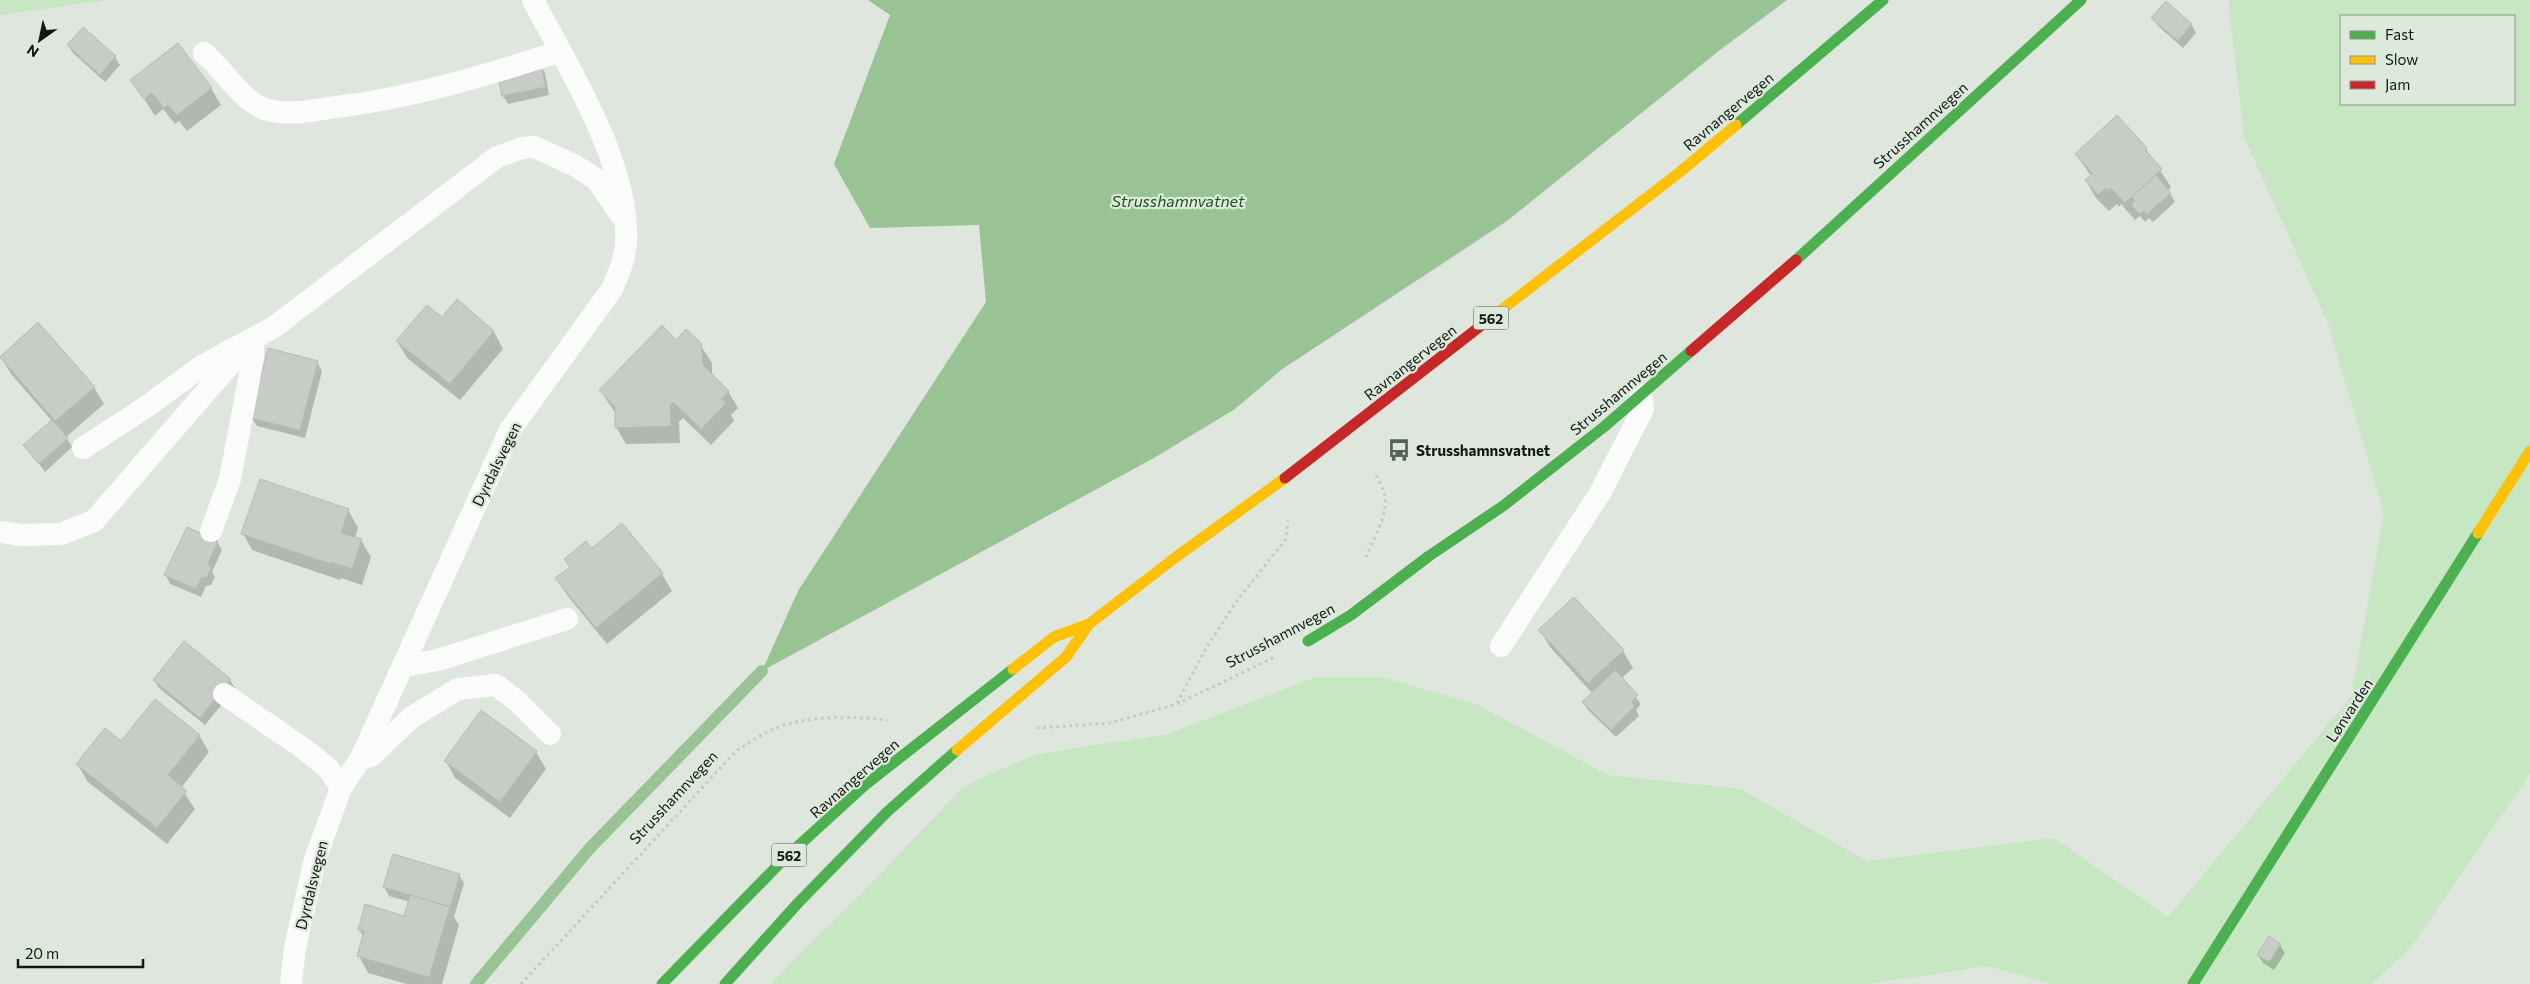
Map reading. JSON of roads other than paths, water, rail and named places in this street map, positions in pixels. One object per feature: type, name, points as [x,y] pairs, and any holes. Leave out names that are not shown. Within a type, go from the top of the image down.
[{"type":"main road","name":"Ravnangervegen","points":[[662,984],[784,860],[865,785],[1054,637],[1089,624],[1292,473],[1680,172],[1883,0]]},
{"type":"main road","name":"Strusshamnvegen","points":[[1308,641],[1351,614],[1429,556],[1503,506],[1641,394],[1795,261],[2081,0]]},
{"type":"main road","name":"Lønvarden","points":[[2193,984],[2530,451]]},
{"type":"main road","name":"Ravnangervegen","points":[[725,984],[798,902],[886,812],[1001,710],[1066,657],[1089,624]]},
{"type":"lane","name":"Dyrdalsvegen","points":[[291,984],[295,948],[315,859],[341,788],[361,758],[510,430],[612,289],[623,264],[626,241],[621,197],[598,124],[533,0]]},
{"type":"lane","points":[[204,53],[220,67],[240,92],[251,102],[265,110],[291,113],[380,102],[455,84],[555,54],[561,54]]},
{"type":"lane","points":[[82,448],[146,407],[202,366],[274,326],[417,220],[497,157],[522,148],[534,147],[574,165],[596,179],[624,220]]},
{"type":"lane","points":[[211,531],[230,479],[253,358],[253,342],[251,340]]},
{"type":"lane","points":[[0,532],[22,535],[61,534],[94,521],[251,340]]},
{"type":"lane","points":[[1501,646],[1600,493],[1643,409],[1641,394]]},
{"type":"lane","points":[[404,666],[438,660],[567,619]]},
{"type":"lane","name":"Dyrdalsvegen","points":[[361,758],[371,756],[412,717],[458,689],[496,684],[517,701],[550,734]]},
{"type":"lane","points":[[224,694],[328,768],[341,788]]},
{"type":"water","name":"Strusshamnvatnet","points":[[868,0],[1787,0],[1720,50],[1507,221],[1281,370],[1235,409],[1154,458],[762,671],[798,591],[986,302],[979,225],[870,228],[834,164],[890,15]]},
{"type":"waterway","points":[[476,984],[590,848],[762,671]]},
{"type":"place","name":"Strusshamnsvatnet","points":[[1399,450]]}]
